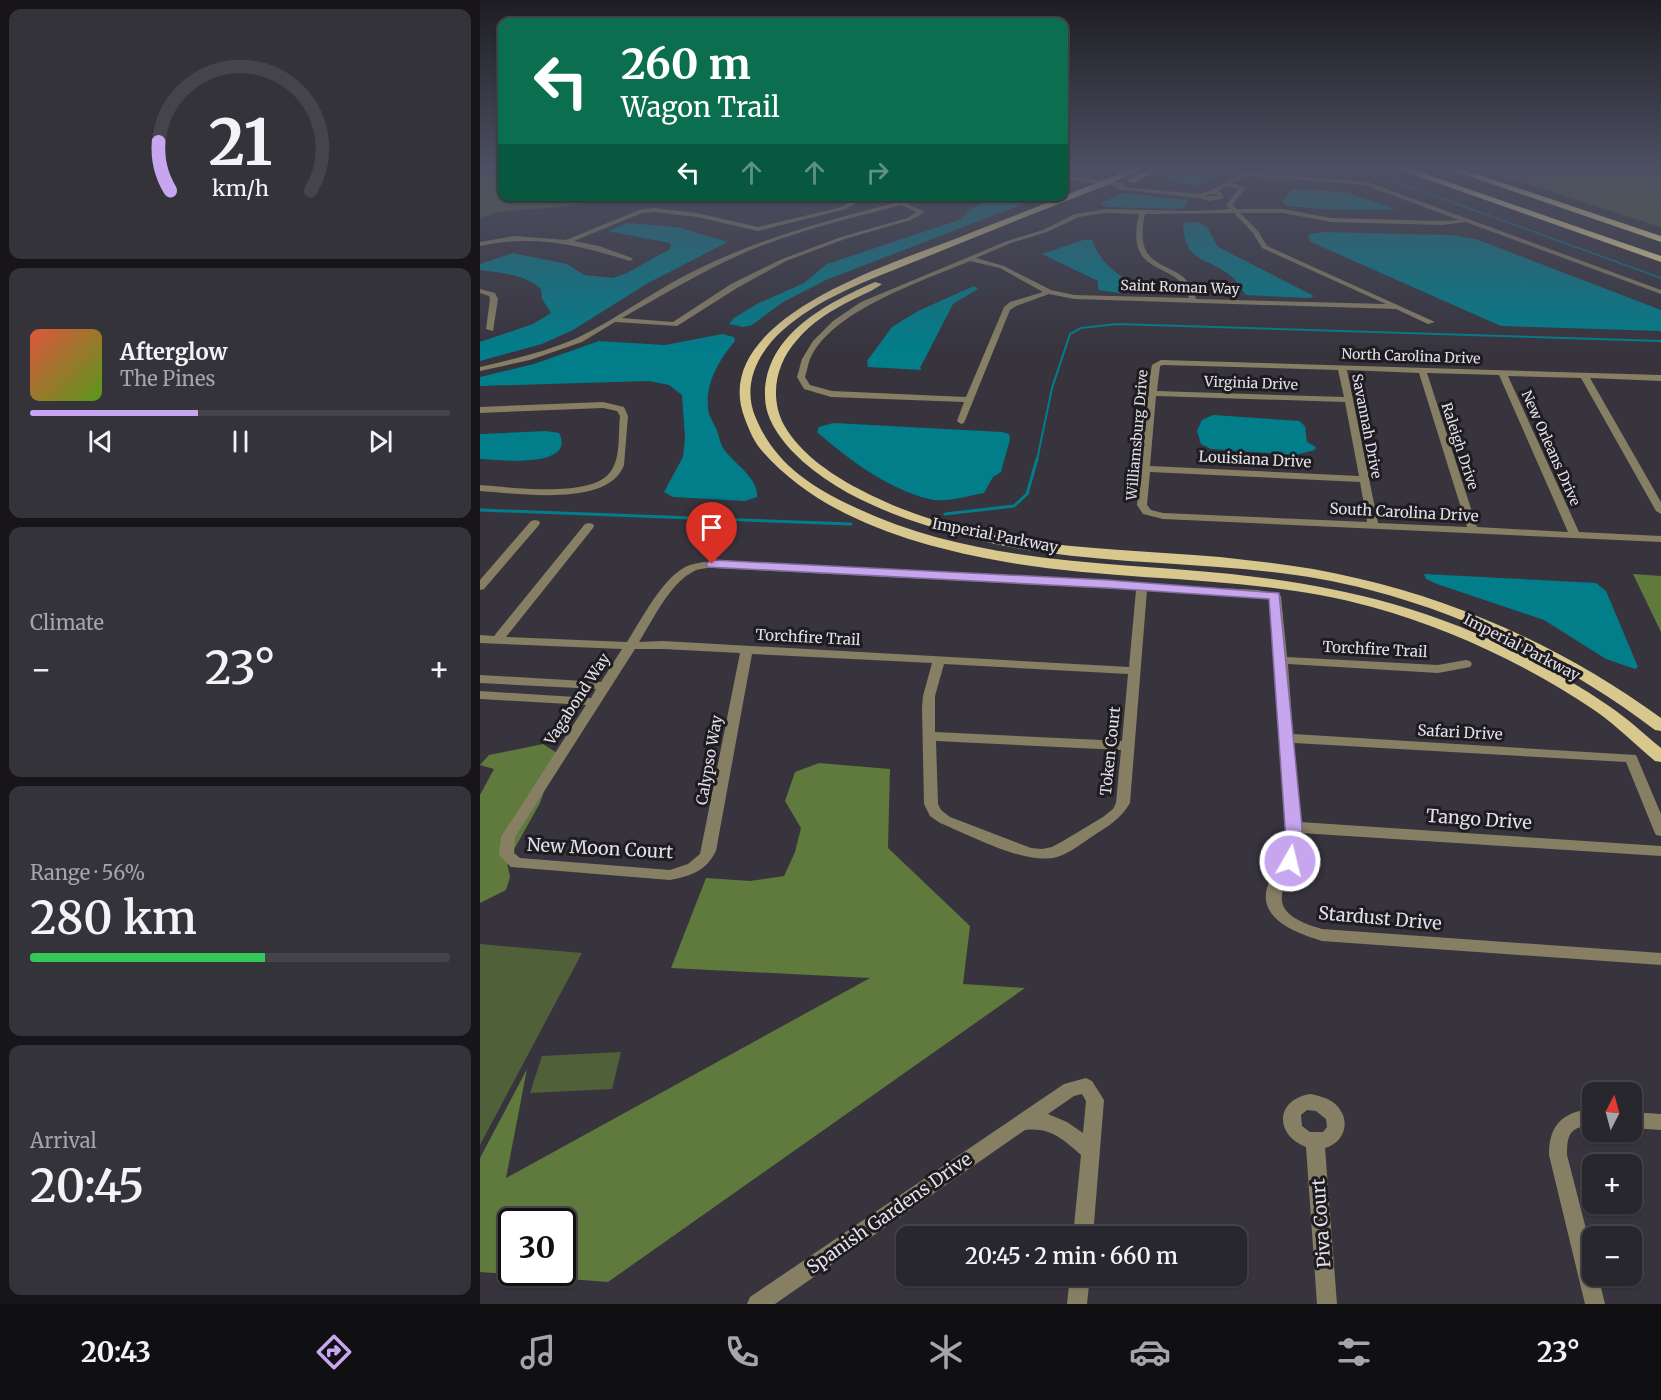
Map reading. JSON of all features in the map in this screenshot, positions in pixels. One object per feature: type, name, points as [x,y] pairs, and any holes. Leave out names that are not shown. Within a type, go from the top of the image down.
[{"type":"highway","points":[[1574,229],[1661,259]]},
{"type":"highway","points":[[1631,229],[1661,239]]},
{"type":"main road","name":"Imperial Parkway","points":[[996,229],[820,298],[774,332],[759,350],[747,373],[743,394],[747,417],[758,441],[778,465],[824,497],[862,516],[918,537],[976,551],[1038,563],[1254,580],[1313,589],[1393,609],[1469,636],[1536,669],[1603,710],[1661,757]]},
{"type":"main road","name":"Imperial Parkway","points":[[1007,229],[880,282],[822,312],[798,332],[781,354],[771,378],[770,401],[778,425],[794,447],[820,471],[895,511],[949,528],[1016,544],[1093,553],[1246,564],[1320,574],[1394,592],[1467,617],[1553,656],[1634,705],[1661,726]]},
{"type":"street","points":[[564,243],[597,229]]},
{"type":"street","points":[[480,369],[556,349],[579,340],[701,270],[765,243],[809,229]]},
{"type":"street","points":[[615,320],[674,324],[734,286],[784,260],[843,238],[876,229]]},
{"type":"street","points":[[969,400],[831,394],[807,387],[801,377],[806,359],[816,343],[841,319],[879,297],[1049,229]]},
{"type":"street","points":[[1139,229],[1138,238],[1143,252],[1158,266],[1188,284],[1193,292],[1193,301]]},
{"type":"street","points":[[1254,229],[1264,247],[1431,322]]},
{"type":"street","points":[[1486,229],[1661,292]]},
{"type":"street","points":[[480,244],[520,238],[564,243],[614,253],[630,259]]},
{"type":"street","name":"Saint Roman Way","points":[[970,259],[1008,270],[1049,292],[1074,297],[1397,306]]},
{"type":"street","points":[[480,291],[492,295],[494,299],[490,329]]},
{"type":"street","points":[[961,422],[1007,309],[1013,304],[1049,292]]},
{"type":"street","name":"North Carolina Drive","points":[[1161,362],[1661,378]]},
{"type":"street","name":"Williamsburg Drive","points":[[1147,512],[1142,505],[1152,393],[1156,365],[1161,362]]},
{"type":"street","name":"Savannah Drive","points":[[1342,367],[1373,525]]},
{"type":"street","name":"Raleigh Drive","points":[[1422,370],[1473,530]]},
{"type":"street","name":"New Orleans Drive","points":[[1502,372],[1575,535]]},
{"type":"street","points":[[1584,375],[1661,511]]},
{"type":"street","name":"Virginia Drive","points":[[1152,393],[1348,400]]},
{"type":"street","points":[[480,410],[603,405],[621,409],[624,416],[619,466],[614,476],[604,483],[572,491],[480,488]]},
{"type":"street","name":"Louisiana Drive","points":[[1145,469],[1364,479]]},
{"type":"street","name":"South Carolina Drive","points":[[1147,512],[1163,516],[1661,539]]},
{"type":"street","points":[[480,587],[536,523]]},
{"type":"street","points":[[498,639],[589,525]]},
{"type":"street","name":"Vagabond Way","points":[[506,855],[508,837],[604,686],[678,574],[689,568],[712,564],[1142,586]]},
{"type":"street","name":"Stardust Drive","points":[[1142,586],[1275,596],[1287,738],[1293,851],[1274,889],[1274,901],[1280,913],[1291,923],[1306,931],[1322,935],[1661,959]]},
{"type":"street","name":"Token Court","points":[[939,661],[928,696],[931,804],[935,813],[945,820],[999,843],[1029,853],[1055,852],[1118,812],[1123,803],[1142,586]]},
{"type":"street","name":"Torchfire Trail","points":[[480,639],[609,646],[632,644],[1134,671]]},
{"type":"street","name":"Calypso Way","points":[[694,870],[704,861],[709,852],[747,650]]},
{"type":"street","name":"Torchfire Trail","points":[[1281,660],[1438,669],[1466,664]]},
{"type":"street","points":[[480,679],[604,686]]},
{"type":"street","points":[[480,695],[594,702]]},
{"type":"street","points":[[929,736],[1128,746]]},
{"type":"street","name":"Safari Drive","points":[[1287,738],[1631,759],[1661,831]]},
{"type":"street","name":"Tango Drive","points":[[1293,827],[1661,851]]},
{"type":"street","name":"New Moon Court","points":[[506,855],[516,863],[569,868],[670,875],[694,870]]},
{"type":"street","name":"Spanish Gardens Drive","points":[[757,1304],[1070,1089],[1086,1086],[1095,1100],[1084,1226]]},
{"type":"street","points":[[1582,1117],[1567,1124],[1557,1137],[1557,1146],[1595,1304]]},
{"type":"street","points":[[1022,1122],[1040,1120],[1061,1126],[1090,1151]]},
{"type":"street","points":[[1642,1121],[1661,1122]]},
{"type":"street","name":"Piva Court","points":[[1314,1142],[1327,1304]]},
{"type":"street","points":[[1077,1304],[1079,1286]]},
{"type":"green space","points":[[1633,574],[1661,576],[1661,632]]},
{"type":"green space","points":[[543,744],[557,753],[540,803],[507,862],[510,877],[506,890],[480,903],[480,795],[494,769],[480,765],[489,755]]},
{"type":"green space","points":[[819,763],[890,769],[888,848],[970,926],[963,984],[1025,988],[608,1282],[576,1280],[576,1208],[498,1208],[498,1273],[480,1272],[480,1158],[527,1069],[506,1178],[870,978],[671,968],[706,878],[750,881],[784,876],[795,852],[801,828],[785,801],[795,772]]},
{"type":"green space","points":[[480,944],[582,953],[480,1145]]},
{"type":"green space","points":[[621,1052],[612,1089],[530,1093],[542,1056]]},
{"type":"water","points":[[613,229],[683,229],[728,242],[648,283],[573,330],[542,344],[480,361],[480,342],[533,324],[551,313],[542,299],[541,289],[535,284],[512,275],[480,270],[480,264],[513,253],[567,264],[584,275],[613,278],[627,273],[670,249],[670,243],[608,231]]},
{"type":"water","points":[[932,229],[958,229],[826,280],[783,302],[752,325],[743,327],[729,324],[734,318],[757,304],[804,283],[827,264]]},
{"type":"water","points":[[1184,229],[1208,229],[1218,247],[1314,296],[1310,298],[1246,295],[1231,276],[1192,253]]},
{"type":"water","points":[[1324,232],[1451,235],[1476,239],[1661,310],[1661,331],[1501,326],[1311,242],[1308,237],[1310,234]]},
{"type":"water","points":[[1083,240],[1092,240],[1106,264],[1142,289],[1140,292],[1120,293],[1098,290],[1098,281],[1042,254]]},
{"type":"water","points":[[974,286],[978,289],[953,304],[920,368],[922,370],[868,367],[867,361],[892,327],[918,311]]},
{"type":"water","points":[[722,334],[734,337],[735,341],[713,375],[708,394],[709,414],[723,448],[750,477],[757,490],[757,497],[745,501],[673,497],[664,492],[683,457],[685,438],[682,395],[669,385],[649,381],[480,386],[480,377],[534,364],[599,341],[665,345]]},
{"type":"water","points":[[1213,415],[1299,421],[1305,426],[1307,442],[1316,447],[1315,450],[1295,455],[1211,449],[1201,444],[1197,431],[1202,420]]},
{"type":"water","points":[[833,423],[1002,432],[1009,434],[1010,439],[1001,472],[993,477],[984,493],[956,499],[935,500],[884,481],[817,432],[819,427]]},
{"type":"water","points":[[546,431],[559,433],[561,444],[557,452],[546,457],[517,461],[480,459],[480,434]]},
{"type":"water","points":[[1424,574],[1596,583],[1606,591],[1638,667],[1635,669],[1606,659],[1544,620],[1437,584],[1426,579]]},
{"type":"waterway","points":[[1526,229],[1661,278]]},
{"type":"waterway","points":[[1037,460],[1052,388],[1070,334],[1081,328],[1117,324],[1661,341]]},
{"type":"waterway","points":[[945,514],[1014,506],[1027,494],[1037,459]]},
{"type":"waterway","points":[[480,510],[851,524]]},
{"type":"route","points":[[712,564],[1108,584],[1275,596],[1294,840],[1290,861]]}]
